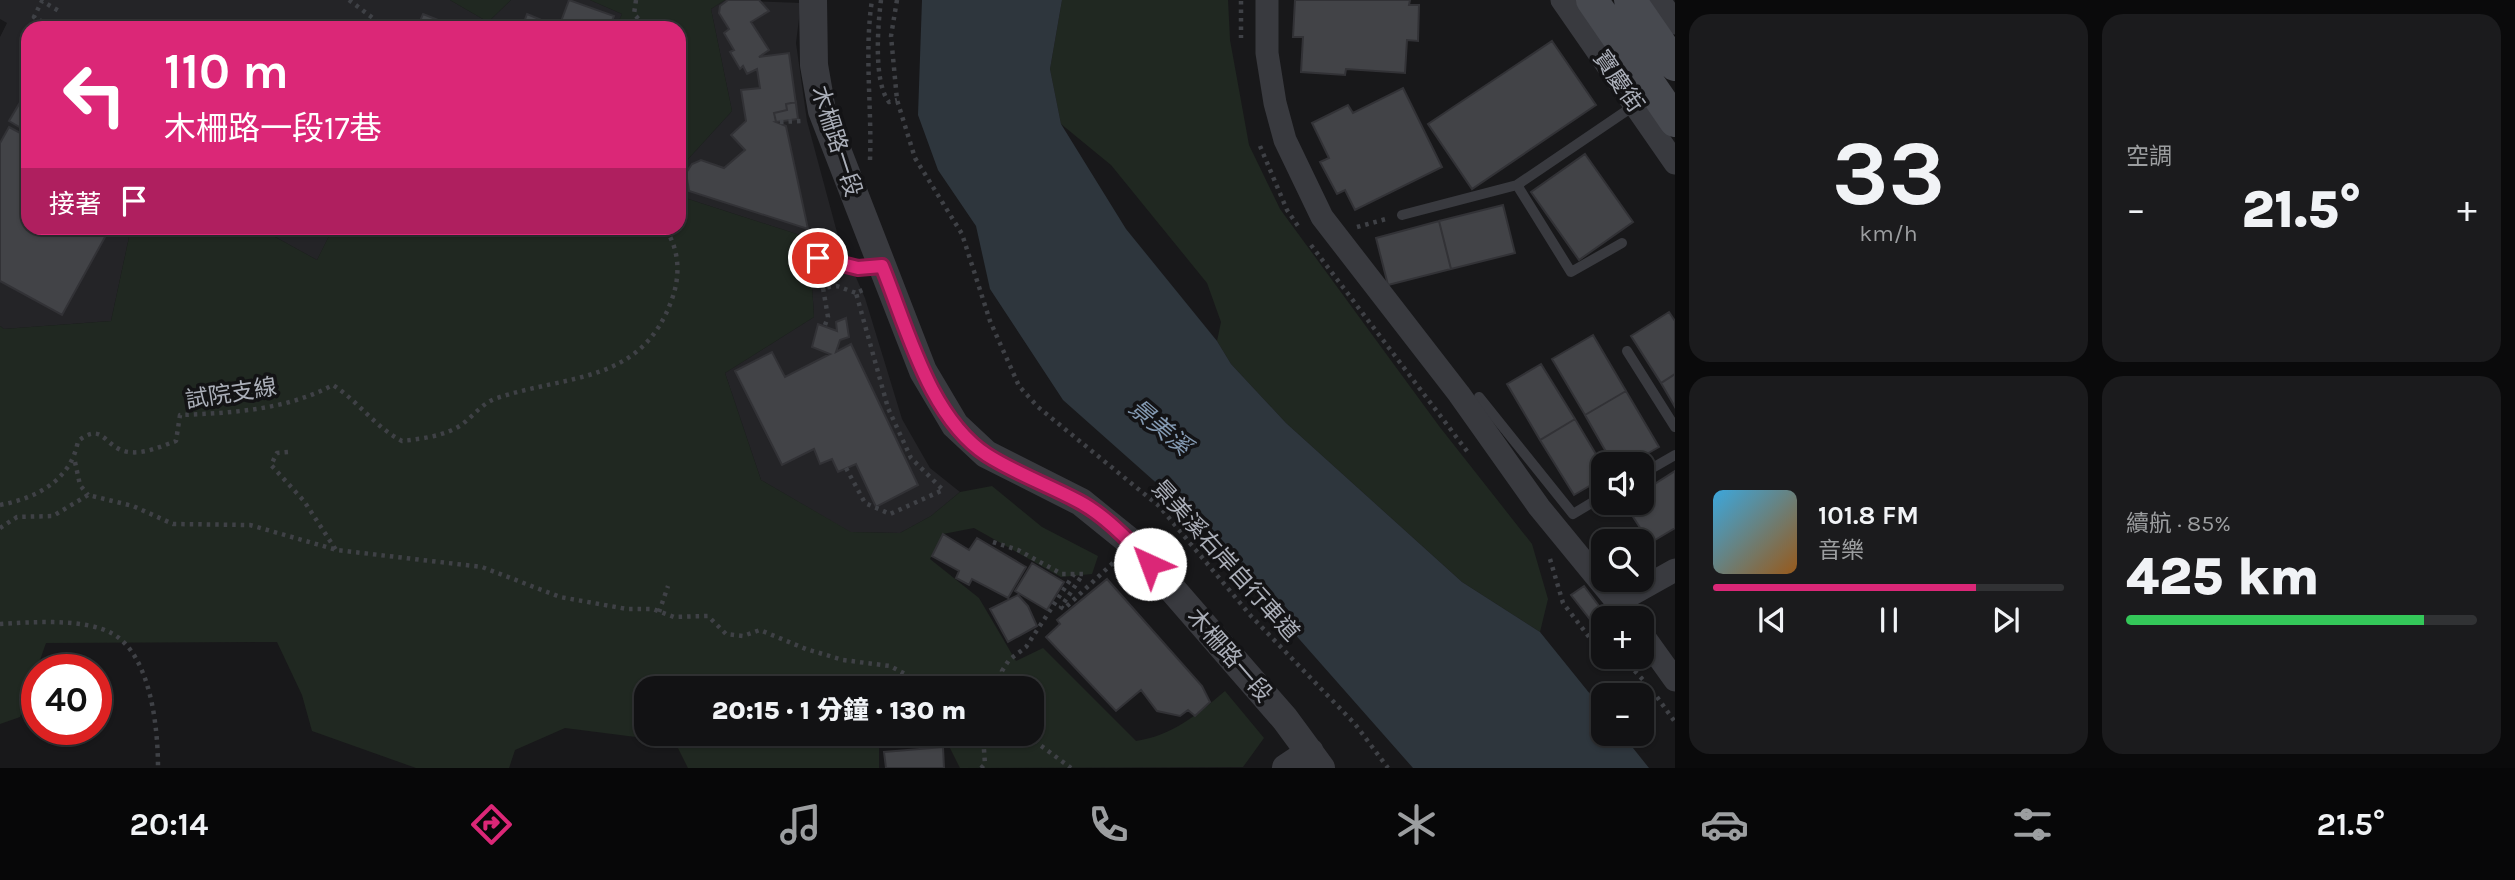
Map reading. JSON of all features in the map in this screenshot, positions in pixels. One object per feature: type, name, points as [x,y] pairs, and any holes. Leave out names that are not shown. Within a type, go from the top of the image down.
[{"type":"main road","points":[[1592,0],[1675,121]]},
{"type":"main road","points":[[1630,0],[1675,65]]},
{"type":"street","name":"木柵路一段","points":[[813,0],[814,65],[822,111],[923,371],[955,425],[986,454],[1081,502],[1133,544],[1285,719],[1315,760]]},
{"type":"street","points":[[1267,0],[1267,53],[1275,103],[1285,140],[1322,217],[1336,232],[1539,507],[1621,606]]},
{"type":"street","name":"寶慶街","points":[[1562,0],[1675,163]]},
{"type":"street","points":[[1659,0],[1675,23]]},
{"type":"street","points":[[1629,606],[1675,570]]},
{"type":"street","points":[[1654,651],[1675,680]]},
{"type":"street","points":[[1286,768],[1315,760]]},
{"type":"lane","points":[[1402,215],[1517,185],[1635,105]]},
{"type":"lane","points":[[1517,185],[1571,272],[1622,243]]},
{"type":"lane","points":[[818,258],[858,268],[882,266]]},
{"type":"lane","points":[[1627,351],[1675,427]]},
{"type":"lane","points":[[1479,397],[1573,514],[1591,503]]},
{"type":"lane","points":[[1654,467],[1675,455]]},
{"type":"path","points":[[349,0],[377,21]]},
{"type":"path","points":[[636,0],[635,14],[641,21]]},
{"type":"path","points":[[872,0],[866,36],[872,108],[870,160],[873,172]]},
{"type":"path","points":[[881,0],[878,34],[884,92],[889,102],[897,100]]},
{"type":"path","name":"景美溪右岸自行車道","points":[[897,0],[891,36],[897,100],[915,158],[962,234],[990,321],[1019,386],[1038,407],[1159,506],[1251,617],[1355,724],[1388,768]]},
{"type":"path","points":[[41,21],[34,17],[42,2],[59,11]]},
{"type":"path","points":[[780,122],[802,121]]},
{"type":"path","points":[[1336,232],[1402,215]]},
{"type":"path","name":"試院支線","points":[[0,505],[23,500],[60,478],[75,461],[78,441],[87,434],[101,434],[122,450],[147,452],[176,442],[180,415],[245,413],[317,394],[333,385],[356,400],[388,434],[402,442],[424,439],[456,429],[493,399],[627,362],[657,331],[676,289],[678,262],[670,235]]},
{"type":"path","points":[[825,324],[828,317],[823,288],[837,286],[856,293],[866,289]]},
{"type":"path","points":[[846,468],[865,503],[890,514],[943,489],[911,458],[888,408],[856,293]]},
{"type":"path","points":[[288,452],[276,453],[271,466],[304,501],[337,550]]},
{"type":"path","points":[[75,461],[80,485],[88,495],[133,506],[173,524],[250,525],[337,550],[475,564],[560,597],[660,612],[674,617],[708,616],[726,634],[743,636],[760,630],[843,660],[890,666],[909,676]]},
{"type":"path","points":[[0,528],[18,517],[53,516],[88,495]]},
{"type":"path","points":[[993,542],[1018,550],[1062,574],[1083,573],[1061,607],[1064,609],[1117,559]]},
{"type":"path","points":[[1003,676],[1002,671],[1009,660],[1027,647],[1074,574]]},
{"type":"path","points":[[660,612],[667,586]]},
{"type":"path","points":[[1563,603],[1591,639]]},
{"type":"path","points":[[0,624],[34,622],[97,627],[129,646],[151,696],[158,736],[158,768]]},
{"type":"path","points":[[1632,669],[1675,722]]},
{"type":"path","points":[[981,768],[985,764],[984,746]]},
{"type":"path","points":[[1041,746],[1071,768]]},
{"type":"shaded area","points":[[0,0],[450,0],[486,21],[21,21],[21,235],[129,235],[111,321],[4,329],[0,326],[0,37],[7,23],[0,19]]},
{"type":"shaded area","points":[[450,0],[511,0],[486,21]]},
{"type":"shaded area","points":[[511,0],[590,0],[622,14],[619,21],[489,21]]},
{"type":"shaded area","points":[[590,0],[725,0],[711,9],[732,111],[686,161],[686,21],[619,21],[622,14]]},
{"type":"shaded area","points":[[725,0],[801,3],[796,43],[807,121],[838,236],[865,298],[902,419],[930,468],[960,492],[931,516],[900,533],[850,532],[761,480],[725,373],[814,317],[809,238],[686,198],[686,161],[732,111],[711,9]]},
{"type":"shaded area","points":[[1062,0],[1228,0],[1230,40],[1249,145],[1280,209],[1439,426],[1532,544],[1548,599],[1540,632],[1462,582],[1286,423],[1231,364],[1217,341],[1221,322],[1207,283],[1111,165],[1061,124],[1050,69]]},
{"type":"shaded area","points":[[686,198],[809,238],[814,317],[725,373],[761,480],[851,532],[900,533],[931,516],[960,492],[992,486],[1042,527],[1098,556],[1092,574],[1061,577],[974,528],[943,534],[930,559],[979,598],[1016,661],[1043,648],[1136,741],[1173,729],[1225,691],[1264,738],[1243,767],[960,768],[949,746],[1044,746],[1044,676],[634,676],[634,737],[565,728],[515,750],[509,768],[416,768],[312,731],[302,695],[277,642],[46,643],[42,654],[21,654],[21,714],[20,717],[0,724],[0,326],[4,329],[111,321],[129,235],[272,235],[317,260],[330,235],[686,235]]},
{"type":"shaded area","points":[[272,235],[330,235],[317,260]]},
{"type":"shaded area","points":[[677,746],[879,746],[879,768],[688,768]]},
{"type":"water","name":"景美溪","points":[[922,0],[1062,0],[1050,69],[1061,124],[1126,229],[1217,341],[1231,364],[1286,423],[1462,582],[1540,632],[1591,695],[1591,746],[1631,746],[1649,768],[1413,768],[1180,504],[1063,400],[990,289],[976,226],[938,170],[918,115]]},
{"type":"building","points":[[569,0],[614,16],[612,21],[561,21]]},
{"type":"building","points":[[728,0],[759,0],[769,11],[751,22],[769,50],[759,57],[789,53],[798,119],[776,122],[786,126],[808,229],[689,191],[686,173],[692,164],[701,160],[724,168],[745,150],[731,135],[746,121],[741,90],[760,88],[757,69],[747,74],[743,66],[740,69],[730,52],[734,50],[724,33],[729,29],[719,13],[720,6]]},
{"type":"building","points":[[1295,0],[1410,0],[1409,5],[1419,5],[1418,41],[1407,40],[1405,73],[1346,69],[1345,75],[1301,72],[1303,37],[1293,37]]},
{"type":"building","points":[[423,14],[440,21],[420,21]]},
{"type":"building","points":[[527,14],[544,21],[524,21]]},
{"type":"building","points":[[1552,41],[1596,105],[1472,189],[1428,124]]},
{"type":"building","points":[[1403,88],[1442,167],[1355,210],[1345,190],[1337,194],[1320,162],[1329,158],[1312,123],[1348,105],[1353,113]]},
{"type":"building","points":[[21,101],[21,128],[9,121]]},
{"type":"building","points":[[796,102],[798,119],[776,122],[774,113],[787,110],[786,104]]},
{"type":"building","points":[[9,127],[21,133],[21,235],[106,235],[62,315],[0,281],[0,143]]},
{"type":"building","points":[[1585,154],[1633,222],[1579,260],[1531,192]]},
{"type":"building","points":[[1503,205],[1515,253],[1451,269],[1439,221]]},
{"type":"building","points":[[1439,221],[1451,269],[1388,285],[1376,238]]},
{"type":"building","points":[[1669,312],[1675,321],[1675,374],[1661,383],[1631,336]]},
{"type":"building","points":[[846,318],[849,337],[840,340],[836,352],[851,344],[918,485],[876,507],[856,464],[838,472],[832,459],[820,464],[814,449],[782,465],[735,371],[772,352],[785,377],[830,354],[812,347],[818,324],[837,331],[836,322]]},
{"type":"building","points":[[1593,335],[1626,391],[1585,415],[1552,359]]},
{"type":"building","points":[[1541,364],[1575,419],[1540,440],[1507,384]]},
{"type":"building","points":[[1675,374],[1675,407],[1661,383]]},
{"type":"building","points":[[1626,391],[1659,447],[1650,452],[1606,452],[1585,415]]},
{"type":"building","points":[[1575,419],[1595,452],[1591,452],[1591,485],[1574,495],[1540,440]]},
{"type":"building","points":[[1675,471],[1675,528],[1654,541],[1654,529],[1641,529],[1632,515],[1654,515],[1654,484]]},
{"type":"building","points":[[943,534],[969,550],[977,538],[1026,567],[1008,598],[972,579],[969,585],[956,578],[959,571],[932,556]]},
{"type":"building","points":[[1032,563],[1064,582],[1047,610],[1015,591]]},
{"type":"building","points":[[1107,579],[1202,686],[1210,702],[1195,716],[1188,710],[1180,716],[1157,711],[1141,690],[1116,711],[1046,637],[1060,624],[1057,620]]},
{"type":"building","points":[[1584,586],[1599,606],[1591,606],[1591,621],[1571,595]]},
{"type":"building","points":[[1018,595],[1028,606],[1037,626],[1008,642],[990,609]]},
{"type":"building","points":[[943,747],[944,768],[886,768],[884,752]]},
{"type":"route","points":[[818,258],[858,268],[882,266],[923,371],[955,425],[986,454],[1081,502],[1133,544],[1150,564]]}]
